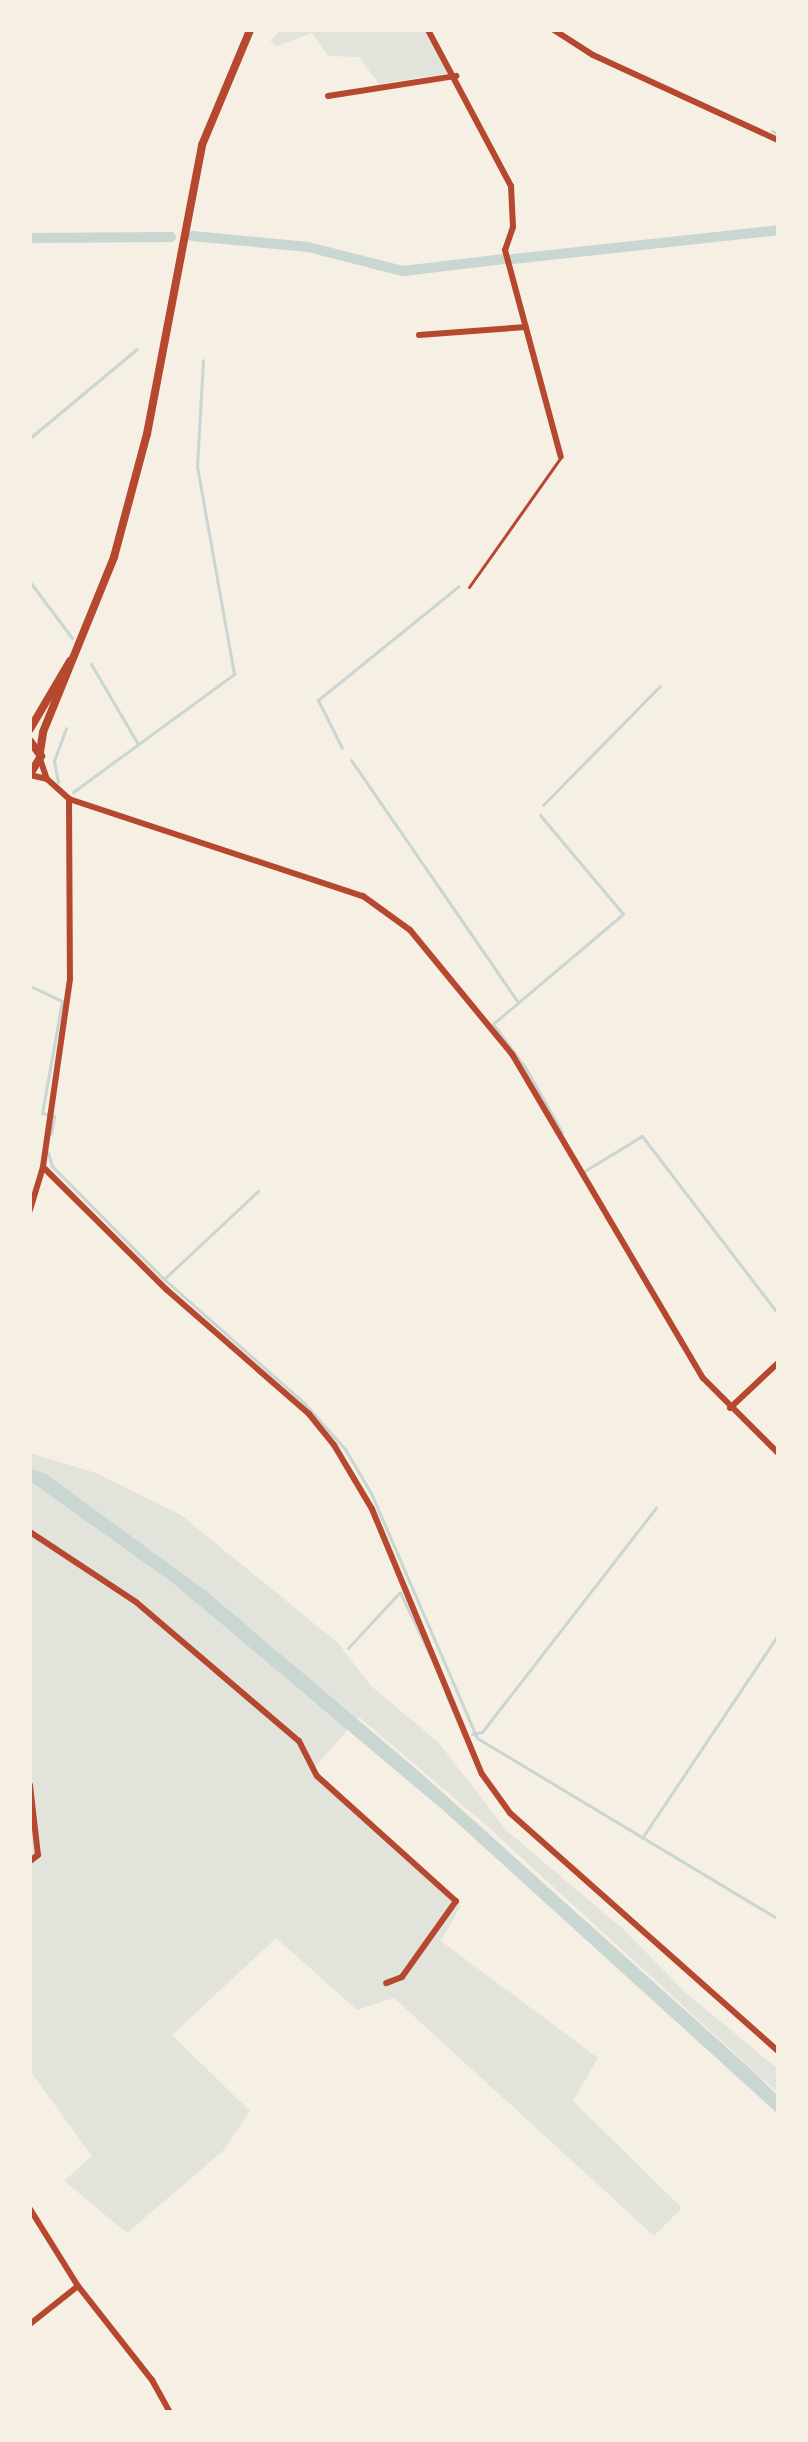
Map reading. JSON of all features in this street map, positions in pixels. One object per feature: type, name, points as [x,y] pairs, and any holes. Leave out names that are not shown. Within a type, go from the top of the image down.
[{"type":"main road","points":[[30,775],[40,756],[43,732],[114,557],[147,434],[202,145],[252,30]]},
{"type":"main road","points":[[30,729],[75,654]]},
{"type":"main road","points":[[30,741],[40,756]]},
{"type":"street","points":[[428,30],[456,76],[511,186],[513,227],[505,250],[561,457]]},
{"type":"street","points":[[554,30],[593,55],[778,140]]},
{"type":"street","points":[[328,96],[456,76]]},
{"type":"street","points":[[419,335],[526,327]]},
{"type":"street","points":[[40,756],[47,779]]},
{"type":"street","points":[[30,775],[47,779],[69,799],[363,896],[410,930],[512,1054],[672,1333],[730,1408],[778,1453]]},
{"type":"street","points":[[30,1210],[43,1167],[48,1114],[70,979],[69,799]]},
{"type":"street","points":[[43,1167],[167,1290],[309,1414],[334,1445],[372,1509],[482,1774],[510,1813],[778,2051]]},
{"type":"street","points":[[730,1408],[778,1363]]},
{"type":"street","points":[[30,1532],[136,1602],[299,1741],[317,1776],[456,1901],[402,1977],[386,1983]]},
{"type":"street","points":[[30,1785],[38,1855],[30,1861]]},
{"type":"street","points":[[30,2209],[78,2286],[152,2380],[170,2412]]},
{"type":"street","points":[[30,2324],[78,2286]]},
{"type":"lane","points":[[469,587],[561,457]]},
{"type":"shaded area","points":[[280,30],[424,30],[450,73],[379,84],[359,57],[328,56],[312,33],[277,46],[270,41]]},
{"type":"shaded area","points":[[30,1453],[96,1473],[181,1515],[338,1643],[371,1686],[439,1743],[506,1830],[623,1929],[686,1993],[778,2069],[778,2093],[486,1825],[359,1717],[313,1769],[461,1906],[441,1941],[598,2058],[573,2101],[682,2208],[654,2236],[394,1998],[357,2010],[276,1938],[172,2035],[250,2111],[224,2150],[127,2233],[64,2181],[92,2156],[30,2071]]},
{"type":"shaded area","points":[[30,1468],[46,1474],[206,1591],[422,1774],[755,2073],[778,2096],[778,2114],[444,1811],[173,1583],[30,1481]]},
{"type":"waterway","points":[[772,131],[778,134]]},
{"type":"waterway","points":[[513,259],[778,230]]},
{"type":"waterway","points":[[192,236],[308,247],[403,271],[504,259]]},
{"type":"waterway","points":[[30,238],[171,237]]},
{"type":"waterway","points":[[30,438],[137,349]]},
{"type":"waterway","points":[[73,792],[234,674],[197,467],[203,360]]},
{"type":"waterway","points":[[30,582],[72,638]]},
{"type":"waterway","points":[[342,748],[318,700],[459,586]]},
{"type":"waterway","points":[[91,664],[138,744]]},
{"type":"waterway","points":[[543,805],[660,686]]},
{"type":"waterway","points":[[58,782],[54,761],[66,728]]},
{"type":"waterway","points":[[351,760],[518,1002]]},
{"type":"waterway","points":[[540,815],[623,914],[493,1024],[525,1067],[562,1132]]},
{"type":"waterway","points":[[30,986],[62,1001],[42,1113],[54,1116],[51,1134]]},
{"type":"waterway","points":[[583,1172],[642,1136],[778,1314]]},
{"type":"waterway","points":[[48,1153],[52,1166],[164,1279],[304,1403],[345,1449],[371,1493],[477,1738],[778,1919]]},
{"type":"waterway","points":[[164,1279],[258,1191]]},
{"type":"waterway","points":[[472,1734],[482,1732],[656,1508]]},
{"type":"waterway","points":[[348,1648],[400,1592],[429,1653]]},
{"type":"waterway","points":[[642,1838],[778,1635]]},
{"type":"waterway","points":[[446,1694],[464,1735]]}]
